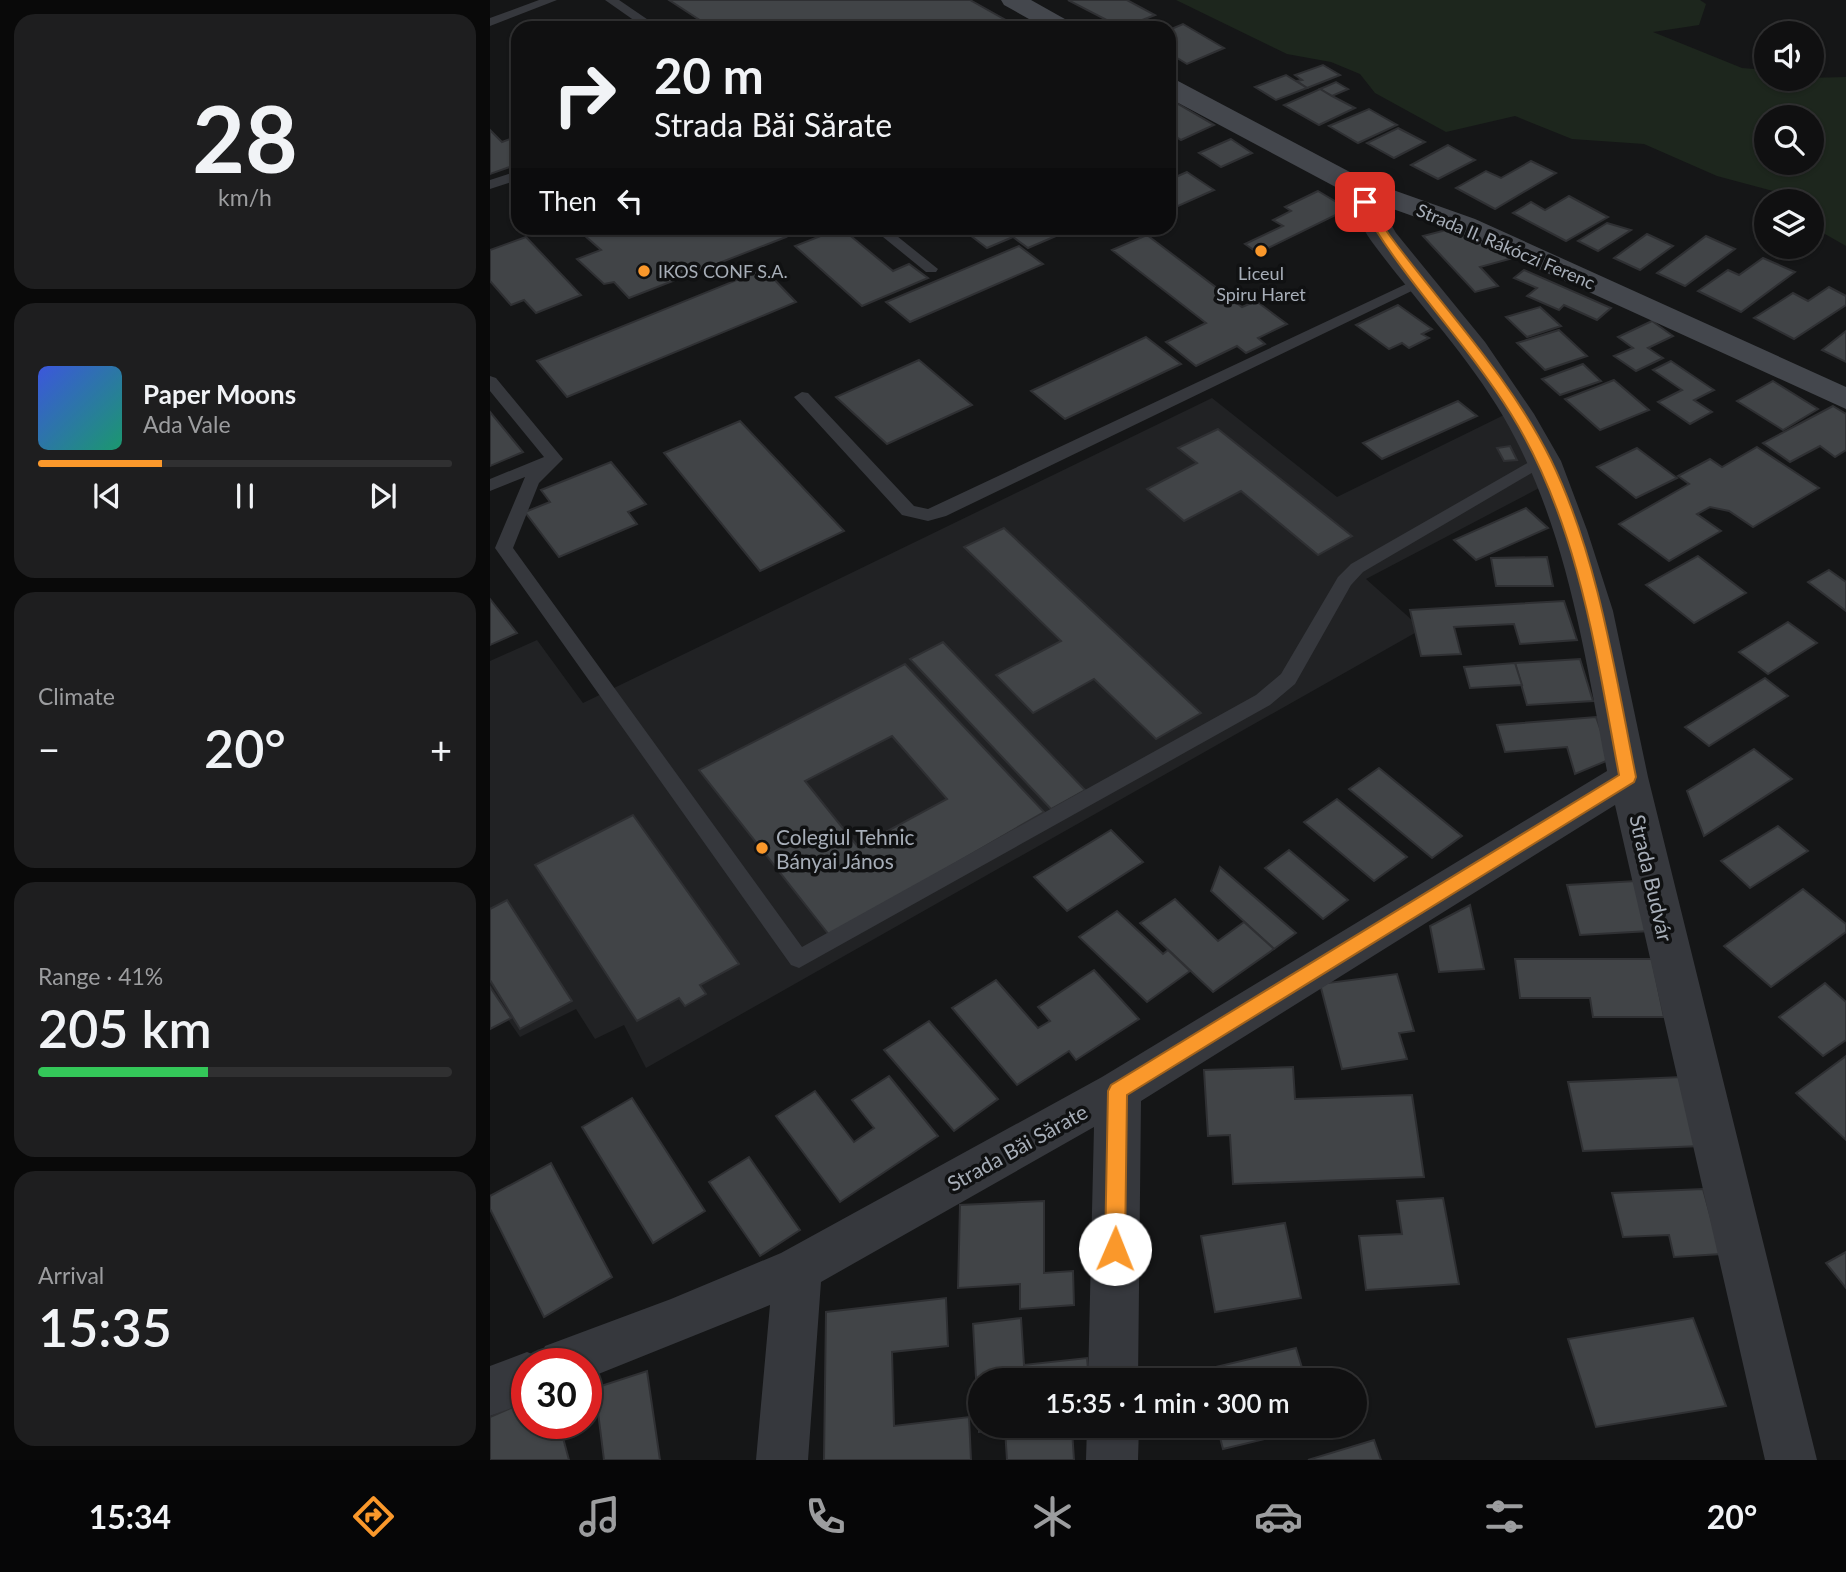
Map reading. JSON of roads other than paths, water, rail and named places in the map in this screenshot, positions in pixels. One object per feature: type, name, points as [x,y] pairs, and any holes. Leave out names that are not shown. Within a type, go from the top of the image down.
[{"type":"main road","points":[[1013,0],[1050,21]]},
{"type":"main road","name":"Strada II. Rákóczi Ferenc","points":[[1176,91],[1355,186],[1465,225],[1846,399]]},
{"type":"street","name":"Strada Budvár","points":[[1355,186],[1383,236],[1474,349],[1518,414],[1544,461],[1570,530],[1595,611],[1628,777],[1791,1460]]},
{"type":"street","name":"Strada Băi Sărate","points":[[602,1348],[678,1320],[798,1269],[1118,1091],[1628,777]]},
{"type":"street","points":[[1113,1368],[1118,1091]]},
{"type":"street","points":[[782,1460],[798,1269]]},
{"type":"street","points":[[490,1391],[511,1383]]},
{"type":"street","points":[[1112,1460],[1113,1438]]},
{"type":"lane","points":[[490,22],[551,0]]},
{"type":"lane","points":[[611,0],[643,21]]},
{"type":"lane","points":[[490,185],[511,179]]},
{"type":"lane","points":[[888,235],[931,269]]},
{"type":"lane","points":[[802,397],[908,511],[928,515],[940,512],[1419,282]]},
{"type":"lane","points":[[490,381],[555,458]]},
{"type":"lane","points":[[555,458],[532,480],[504,548],[799,959],[1264,700],[1288,678],[1343,581],[1357,568],[1544,461]]},
{"type":"lane","points":[[490,485],[555,458]]},
{"type":"place","name":"Liceul Spiru Haret","points":[[1261,251]]},
{"type":"place","name":"IKOS CONF S.A.","points":[[644,271]]},
{"type":"place","name":"Colegiul Tehnic Bányai János","points":[[762,848]]}]
